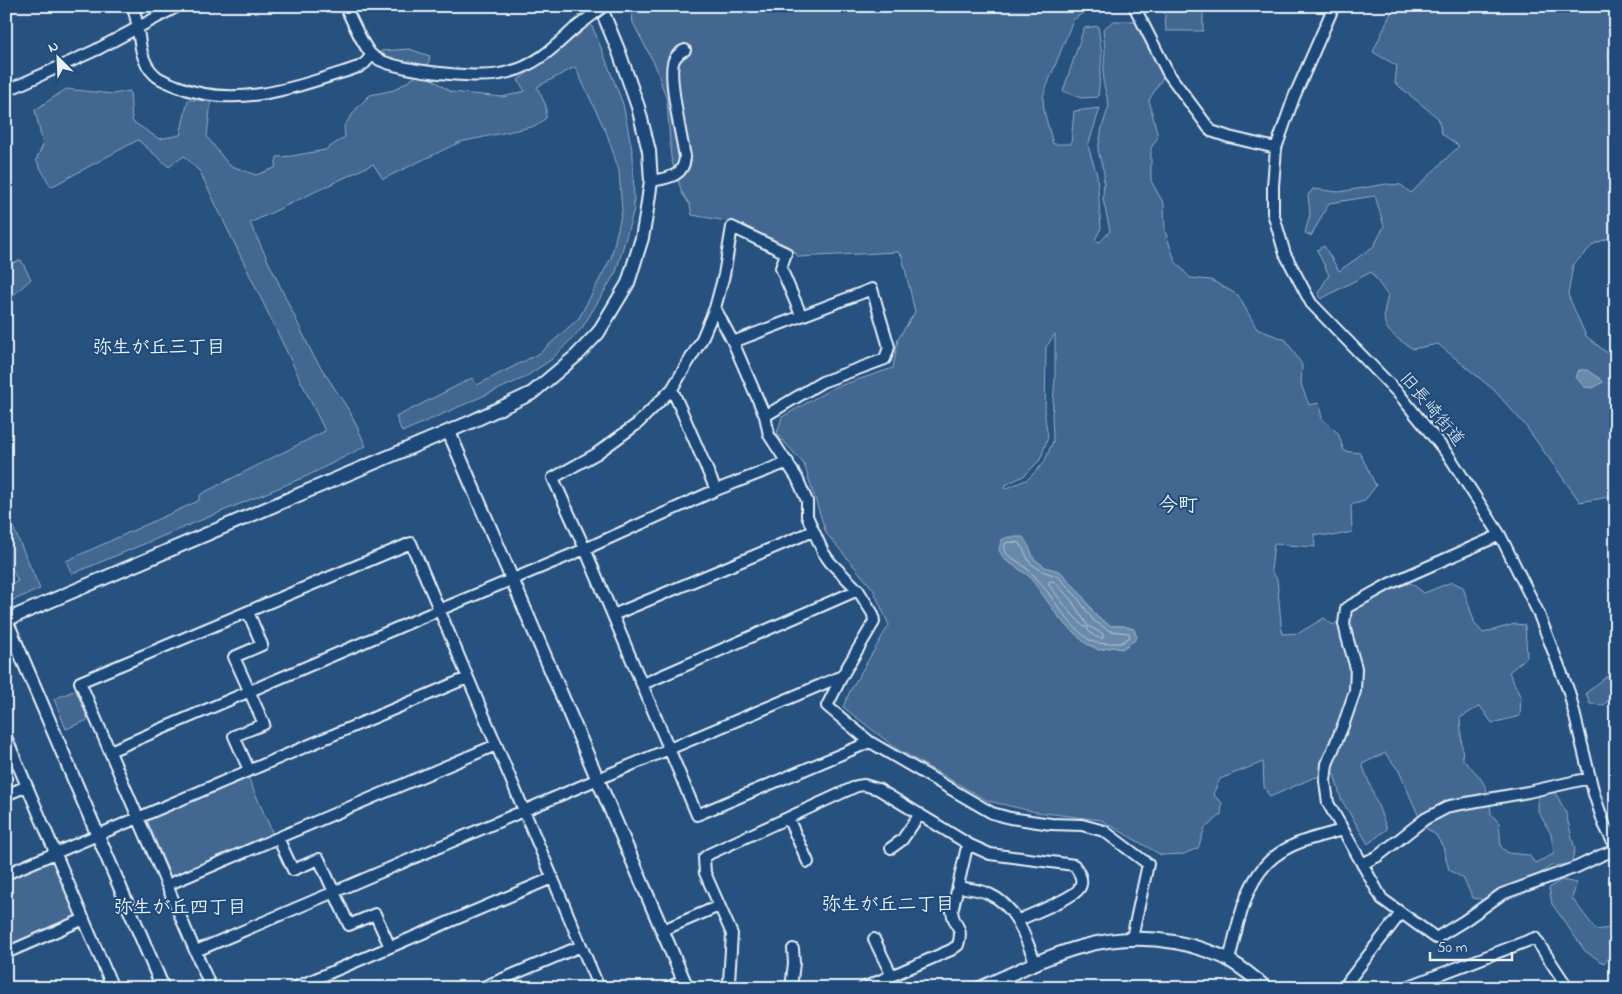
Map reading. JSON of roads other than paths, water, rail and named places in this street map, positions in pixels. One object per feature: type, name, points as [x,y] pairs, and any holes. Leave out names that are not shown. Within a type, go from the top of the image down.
[{"type":"street","points":[[132,6],[145,62],[154,75],[191,92],[238,97],[285,90],[359,67],[372,55]]},
{"type":"street","points":[[6,91],[96,50],[178,6]]},
{"type":"street","points":[[345,6],[372,55],[385,62],[414,69],[471,75],[499,74],[521,68],[550,51],[574,29],[604,6]]},
{"type":"street","points":[[163,988],[6,620],[317,486],[449,432],[532,392],[577,355],[598,333],[628,283],[642,238],[651,181],[649,151],[638,107],[619,52],[600,6]]},
{"type":"street","points":[[1134,6],[1168,73],[1211,131],[1276,148]]},
{"type":"street","name":"旧長崎街道","points":[[1334,6],[1294,97],[1276,148],[1273,186],[1274,213],[1285,254],[1311,304],[1399,394],[1449,456],[1500,535],[1538,612],[1569,692],[1590,778],[1604,824],[1616,849]]},
{"type":"street","points":[[651,181],[670,177],[678,173],[685,165],[672,76],[674,60],[685,50]]},
{"type":"street","points":[[801,316],[780,268],[786,253],[732,227],[724,275],[715,308],[701,341],[672,389],[637,424],[596,454],[553,478],[643,684],[697,815],[870,742]]},
{"type":"street","points":[[733,342],[872,290],[889,347],[885,359],[822,382],[765,416]]},
{"type":"street","points":[[715,308],[733,342],[765,416],[769,435],[788,462],[807,501],[807,516],[826,557],[858,590],[873,614],[874,622],[842,676],[828,706],[870,742],[992,813],[1010,818],[1052,824],[1082,825],[1104,831],[1148,864],[1132,938]]},
{"type":"street","points":[[672,389],[716,490]]},
{"type":"street","points":[[449,432],[685,984],[667,988]]},
{"type":"street","points":[[110,751],[585,549],[716,490],[788,462]]},
{"type":"street","points":[[613,615],[813,531]]},
{"type":"street","points":[[1500,535],[1390,584],[1346,608],[1344,624],[1356,668],[1355,691],[1327,764],[1325,781],[1328,803],[1382,899],[1436,938],[1464,922],[1502,894],[1577,867],[1616,849]]},
{"type":"street","points":[[211,988],[80,682],[412,543],[438,610],[599,988]]},
{"type":"street","points":[[643,684],[858,590]]},
{"type":"street","points":[[248,612],[262,645],[234,657],[264,724],[234,736],[249,770]]},
{"type":"street","points":[[196,951],[598,778],[842,676]]},
{"type":"street","points":[[6,874],[468,678]]},
{"type":"street","points":[[6,737],[111,987]]},
{"type":"street","points":[[167,885],[496,745]]},
{"type":"street","points":[[1362,864],[1378,856],[1425,819],[1450,806],[1528,792],[1590,778]]},
{"type":"street","points":[[730,988],[732,934],[705,873],[704,858],[857,786],[864,785],[878,790],[970,845],[990,854],[1064,863],[1074,866],[1080,872],[1082,882],[1078,890],[1017,921]]},
{"type":"street","points":[[6,795],[27,786]]},
{"type":"street","points":[[892,848],[902,840],[920,814]]},
{"type":"street","points":[[788,818],[808,862]]},
{"type":"street","points":[[1228,960],[1246,896],[1258,873],[1280,852],[1304,841],[1342,830]]},
{"type":"street","points":[[278,838],[293,870],[319,859],[349,925],[375,914],[390,947]]},
{"type":"street","points":[[863,988],[951,950],[958,945],[961,932],[952,916],[952,912],[966,851],[970,845]]},
{"type":"street","points":[[294,988],[552,878]]},
{"type":"street","points":[[958,887],[988,893],[1012,910],[1036,964]]},
{"type":"street","points":[[662,930],[719,906]]},
{"type":"street","points":[[1346,988],[1346,984],[1401,913]]},
{"type":"street","points":[[6,953],[84,919]]},
{"type":"street","points":[[874,938],[892,976]]},
{"type":"street","points":[[980,988],[1082,946],[1110,940],[1132,938],[1161,940],[1192,946],[1228,960],[1266,988]]},
{"type":"street","points":[[1404,988],[1535,938],[1567,988]]},
{"type":"street","points":[[481,988],[581,946]]},
{"type":"street","points":[[791,988],[794,963],[793,949]]},
{"type":"water","points":[[1579,370],[1587,370],[1603,382],[1593,388],[1584,387],[1576,377]]},
{"type":"water","points":[[1008,537],[1023,537],[1034,559],[1045,567],[1061,572],[1080,593],[1097,617],[1111,626],[1124,626],[1134,629],[1137,637],[1134,641],[1122,649],[1113,647],[1099,650],[1085,643],[1061,620],[1029,576],[1004,559],[999,550],[1001,540]]},
{"type":"district","name":"弥生が丘三丁目","points":[[159,348]]},
{"type":"district","name":"今町","points":[[1178,506]]},
{"type":"district","name":"弥生が丘二丁目","points":[[888,905]]},
{"type":"district","name":"弥生が丘四丁目","points":[[180,908]]}]
